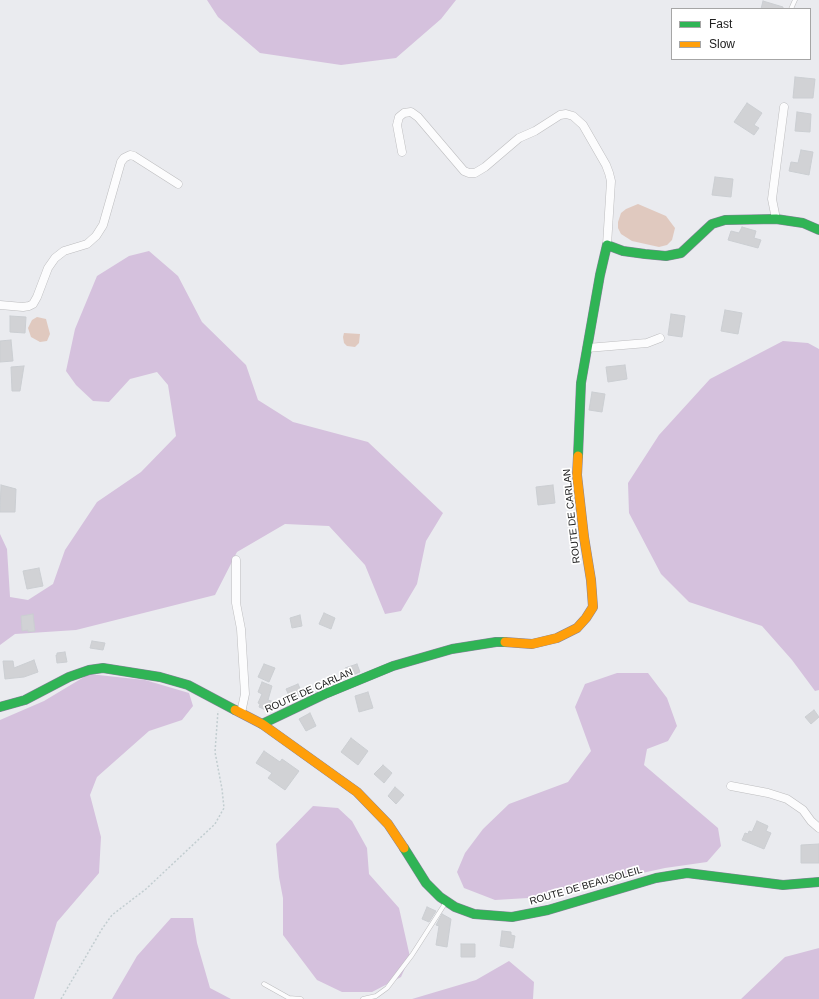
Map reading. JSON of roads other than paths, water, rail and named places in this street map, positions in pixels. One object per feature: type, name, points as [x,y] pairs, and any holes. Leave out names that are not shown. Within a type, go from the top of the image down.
[{"type":"street","points":[[776,219],[772,199],[784,107]]},
{"type":"street","points":[[402,152],[397,125],[399,117],[404,112],[411,112],[418,117],[464,171],[469,173],[475,173],[484,167],[519,138],[535,131],[560,115],[566,114],[573,116],[583,125],[609,173],[611,181],[607,245],[622,251],[666,256],[681,254],[712,224],[725,220],[776,219],[803,223],[819,230]]},
{"type":"street","points":[[0,305],[23,307],[33,304],[48,268],[55,258],[64,251],[87,244],[96,236],[103,225],[121,162],[124,158],[134,156],[178,184]]},
{"type":"street","name":"ROUTE DE CARLAN","points":[[262,724],[325,694],[393,666],[452,649],[496,642],[532,644],[557,638],[577,628],[586,618],[593,607],[578,475],[581,383],[600,275],[607,245]]},
{"type":"street","points":[[587,348],[647,342],[660,338]]},
{"type":"street","points":[[236,560],[236,603],[240,629],[245,694],[240,713]]},
{"type":"street","name":"ROUTE DE BEAUSOLEIL","points":[[0,706],[25,700],[69,677],[82,672],[103,668],[160,677],[188,685],[262,724],[357,792],[373,806],[388,824],[426,883],[454,907],[474,914],[512,917],[548,910],[656,878],[687,873],[783,885],[819,882]]},
{"type":"street","points":[[731,786],[787,799],[803,810],[811,821],[819,828]]},
{"type":"lane","points":[[363,999],[376,996],[387,988],[412,955],[447,902]]},
{"type":"lane","points":[[264,984],[289,998],[301,999]]}]
